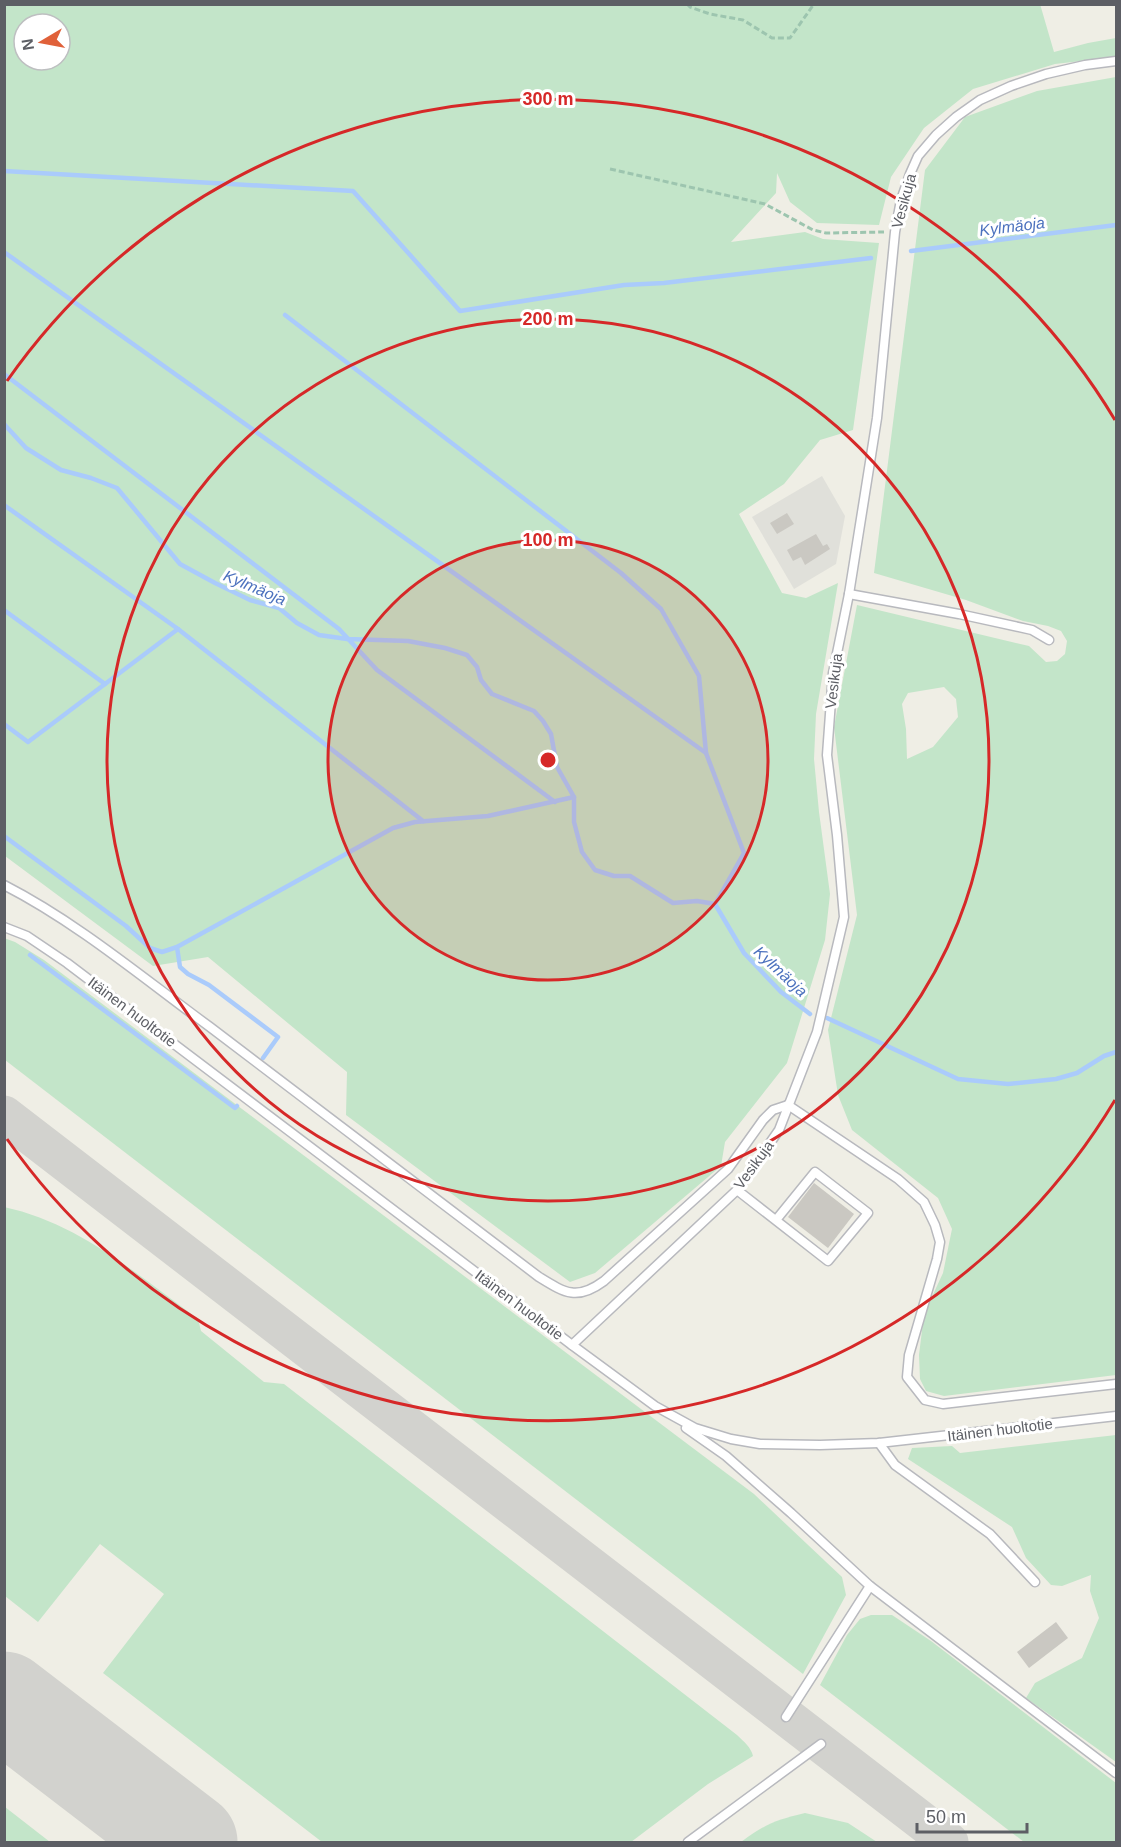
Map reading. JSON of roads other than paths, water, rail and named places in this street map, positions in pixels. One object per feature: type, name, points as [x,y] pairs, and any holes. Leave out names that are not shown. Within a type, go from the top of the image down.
[{"type":"lane","name":"Vesikuja","points":[[572,1345],[737,1190],[780,1130],[817,1032],[844,917],[827,755],[833,673],[849,594],[877,418],[895,232],[901,200],[918,156],[936,135],[980,100],[1011,86],[1047,74],[1085,65],[1116,61]]},
{"type":"lane","points":[[849,594],[1032,630],[1049,640]]},
{"type":"lane","points":[[4,885],[25,896],[98,944],[321,1110],[539,1277],[561,1291],[578,1293],[590,1291],[604,1281],[728,1169],[763,1120],[773,1110],[788,1106],[898,1179],[924,1202],[935,1225],[940,1242],[937,1259],[909,1355],[907,1377],[925,1400],[943,1404],[1116,1384]]},
{"type":"lane","name":"Itäinen huoltotie","points":[[4,927],[27,936],[67,963],[572,1345],[655,1406],[695,1428],[731,1439],[760,1444],[820,1445],[879,1443],[1116,1416]]},
{"type":"lane","points":[[737,1190],[828,1261],[868,1213],[815,1172],[776,1220]]},
{"type":"lane","points":[[655,1406],[726,1456],[870,1586],[1116,1773]]},
{"type":"lane","points":[[879,1443],[895,1465],[990,1534],[1035,1582]]},
{"type":"lane","points":[[786,1717],[870,1586]]},
{"type":"lane","points":[[688,1842],[821,1744]]},
{"type":"waterway","points":[[4,171],[353,191],[460,311],[624,285],[664,283],[871,258]]},
{"type":"waterway","name":"Kylmäoja","points":[[911,251],[1116,225]]},
{"type":"waterway","points":[[4,252],[706,753],[744,853],[715,904]]},
{"type":"waterway","points":[[285,315],[621,573],[661,609],[699,676],[706,753]]},
{"type":"waterway","points":[[4,374],[339,629],[377,670],[555,802]]},
{"type":"waterway","name":"Kylmäoja","points":[[4,424],[26,448],[61,470],[117,488],[180,564],[250,600],[279,608],[297,623],[319,635],[347,639],[408,641],[467,655],[477,667],[481,680],[492,694],[534,711],[551,734],[557,767],[574,797],[574,822],[582,852],[595,870],[614,876],[630,876],[673,903],[697,901],[715,904],[744,953],[781,992],[810,1014]]},
{"type":"waterway","points":[[4,505],[178,629]]},
{"type":"waterway","points":[[4,610],[105,684]]},
{"type":"waterway","points":[[4,724],[28,742],[178,629],[423,821]]},
{"type":"waterway","name":"Kylmäoja","points":[[4,836],[126,926],[150,948],[162,952],[177,947],[393,828],[415,822],[488,816],[574,797]]},
{"type":"waterway","points":[[177,947],[180,967],[209,985],[278,1037],[263,1058]]},
{"type":"waterway","points":[[30,955],[235,1108],[237,1106]]},
{"type":"waterway","name":"Kylmäoja","points":[[827,1018],[958,1079],[1008,1084],[1056,1079],[1077,1073],[1104,1056],[1116,1052]]}]
